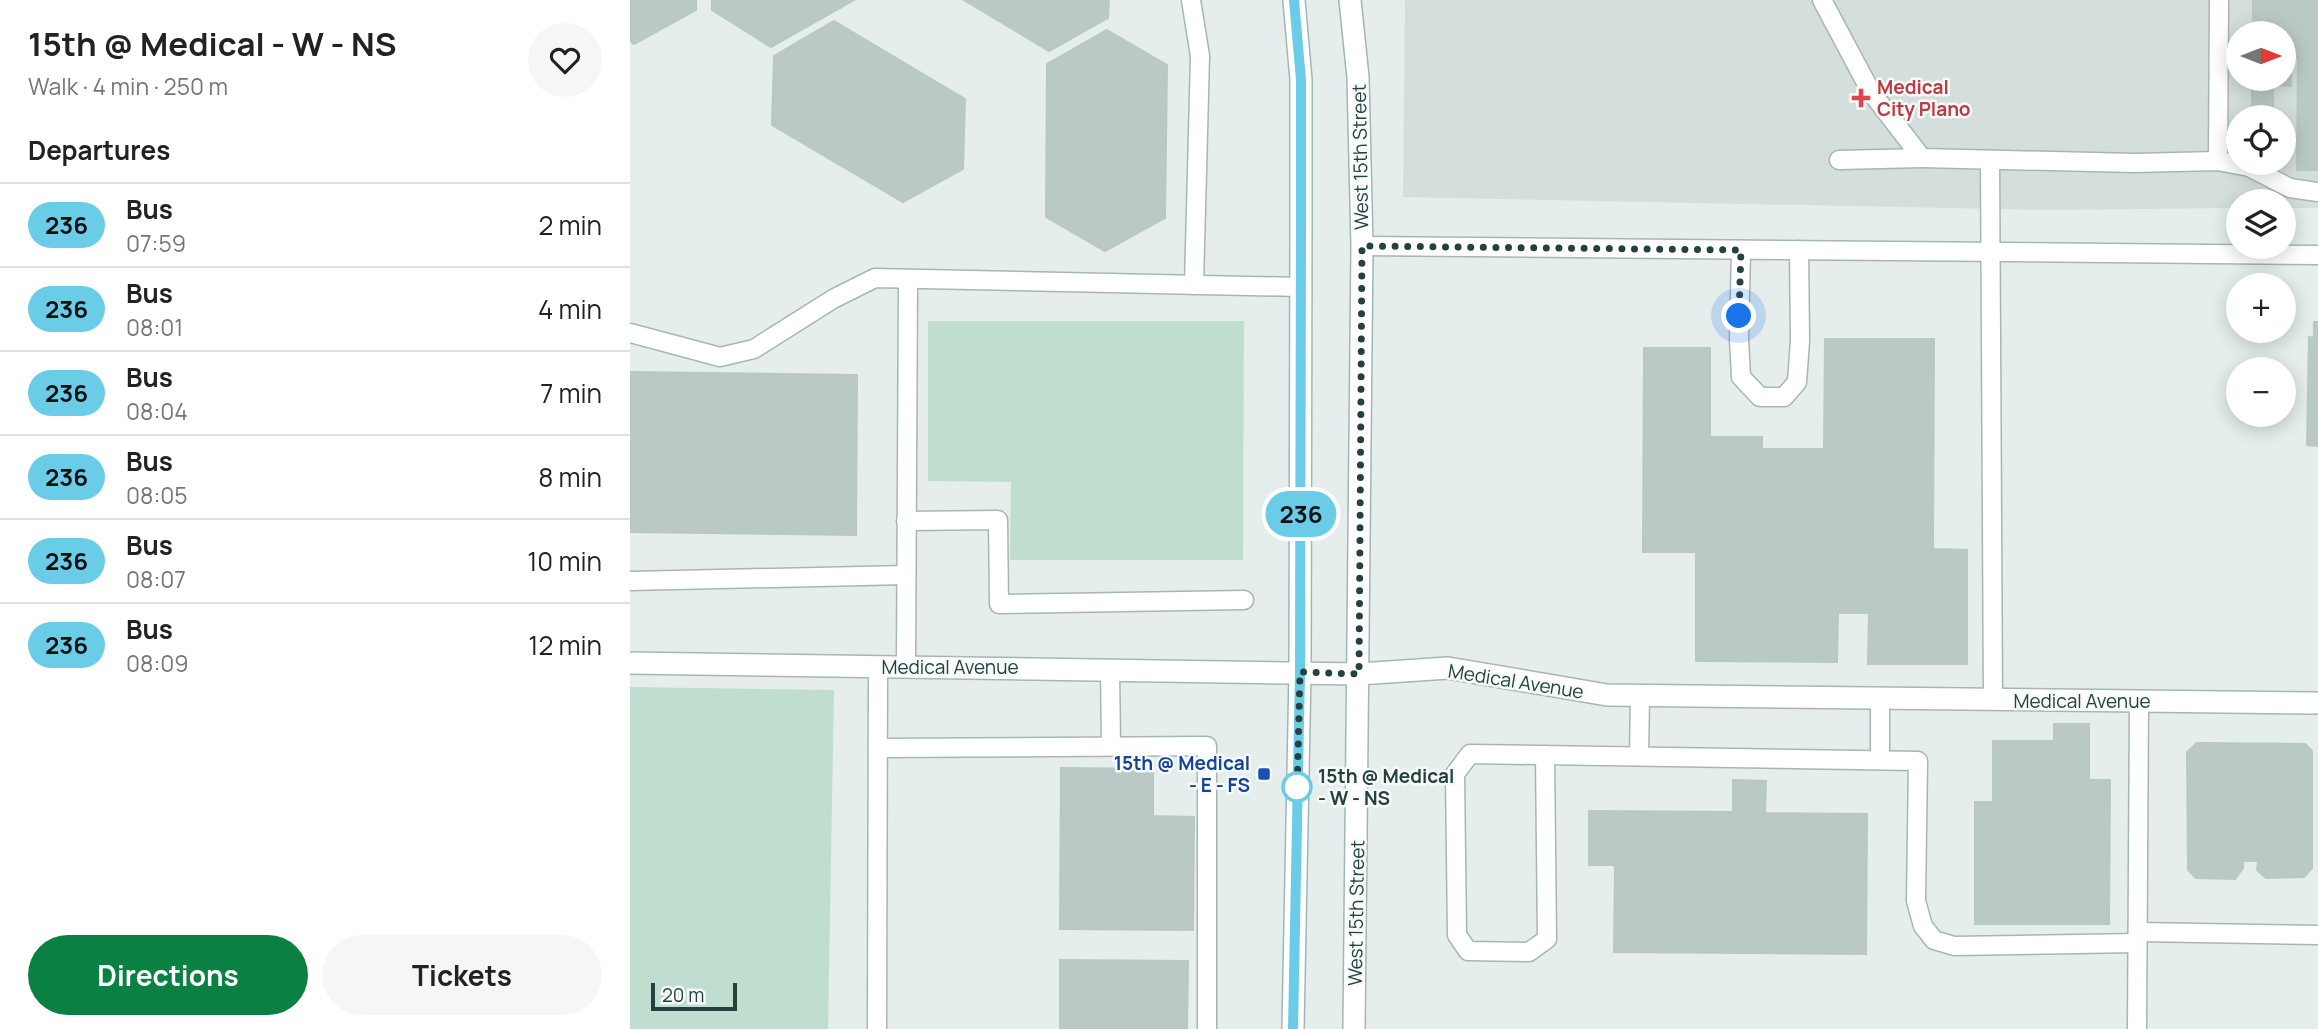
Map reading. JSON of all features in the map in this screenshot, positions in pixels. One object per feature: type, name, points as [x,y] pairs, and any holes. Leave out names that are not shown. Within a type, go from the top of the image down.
[{"type":"main road","points":[[1293,1029],[1300,672],[1301,80],[1294,0]]},
{"type":"main road","name":"West 15th Street","points":[[1350,0],[1357,77],[1362,246],[1354,1029]]},
{"type":"main road","name":"Medical Avenue","points":[[630,663],[1359,674],[1448,668],[1607,695],[2318,703]]},
{"type":"lane","points":[[1191,0],[1200,56],[1194,285]]},
{"type":"lane","points":[[1822,0],[1871,92],[1922,158]]},
{"type":"lane","points":[[2218,161],[2219,0]]},
{"type":"lane","points":[[1839,160],[1922,158],[2134,163],[2218,161],[2249,167],[2290,188],[2318,192]]},
{"type":"lane","points":[[1990,160],[1993,700]]},
{"type":"lane","points":[[1362,246],[2318,255]]},
{"type":"lane","points":[[1741,250],[1741,377],[1760,397],[1784,397],[1797,382],[1800,341],[1799,250]]},
{"type":"lane","points":[[630,332],[720,357],[754,349],[833,299],[875,278],[1300,287]]},
{"type":"lane","points":[[906,666],[908,280]]},
{"type":"lane","points":[[906,521],[998,520],[999,604],[1244,600]]},
{"type":"lane","points":[[630,581],[906,575]]},
{"type":"lane","points":[[877,1029],[878,667]]},
{"type":"lane","points":[[1110,669],[1111,746]]},
{"type":"lane","points":[[1639,756],[1640,696]]},
{"type":"lane","points":[[1880,760],[1881,698]]},
{"type":"lane","points":[[2137,1029],[2139,701]]},
{"type":"lane","points":[[879,748],[1207,746],[1207,1029]]},
{"type":"lane","points":[[1545,755],[1547,939],[1529,951],[1468,951],[1457,935],[1455,774],[1471,754],[1639,756],[1918,761],[1916,901],[1923,926],[1934,940],[1954,946],[2137,937],[2318,935]]},
{"type":"shaded area","name":"Medical City Plano","points":[[1405,0],[2318,0],[2318,208],[2296,208],[2296,189],[2226,189],[2226,208],[2045,210],[1403,197]]},
{"type":"green space","points":[[928,321],[1244,321],[1243,560],[1010,560],[1011,482],[928,481]]},
{"type":"green space","points":[[630,687],[834,690],[828,1029],[630,1029]]},
{"type":"building","points":[[630,0],[696,0],[696,10],[634,44],[630,41]]},
{"type":"building","points":[[712,0],[854,0],[771,47],[712,10]]},
{"type":"building","points":[[964,0],[1109,0],[1108,18],[1049,51]]},
{"type":"building","points":[[2253,0],[2318,0],[2318,170],[2297,170],[2296,21],[2253,21]]},
{"type":"building","points":[[834,21],[965,99],[963,169],[903,202],[772,125],[774,56]]},
{"type":"building","points":[[1107,30],[1167,65],[1165,218],[1105,251],[1046,217],[1047,64]]},
{"type":"building","points":[[2252,91],[2273,91],[2273,105],[2252,105]]},
{"type":"building","points":[[2314,322],[2318,322],[2318,446],[2307,445],[2309,337],[2314,338]]},
{"type":"building","points":[[1825,339],[1934,339],[1933,549],[1967,550],[1967,664],[1868,664],[1869,613],[1838,613],[1837,662],[1696,661],[1696,552],[1643,552],[1644,348],[1710,348],[1710,437],[1762,437],[1762,449],[1824,449]]},
{"type":"building","points":[[630,372],[857,375],[856,535],[630,532]]},
{"type":"building","points":[[2054,724],[2089,724],[2089,780],[2110,780],[2109,924],[1975,924],[1975,802],[1993,802],[1993,741],[2054,741]]},
{"type":"building","points":[[2197,743],[2305,744],[2312,751],[2312,868],[2304,877],[2266,878],[2257,870],[2258,861],[2243,861],[2243,868],[2235,879],[2196,878],[2188,870],[2187,752]]},
{"type":"building","points":[[1061,768],[1153,769],[1153,816],[1194,817],[1193,930],[1060,929]]},
{"type":"building","points":[[1733,780],[1766,781],[1765,813],[1867,814],[1866,954],[1614,952],[1615,865],[1589,865],[1589,811],[1733,812]]},
{"type":"building","points":[[1060,960],[1188,961],[1187,1029],[1060,1029]]},
{"type":"bus line","name":"236","points":[[1293,1029],[1301,561],[1301,80],[1294,0]]},
{"type":"place","name":"Medical City Plano","points":[[1861,98]]},
{"type":"place","name":"15th @ Medical - E - FS","points":[[1264,774]]},
{"type":"place","name":"15th @ Medical - W - NS","points":[[1297,787]]},
{"type":"route","points":[[1297,787],[1297,797],[1300,672],[1359,674],[1362,246],[1741,250],[1739,316]]}]
